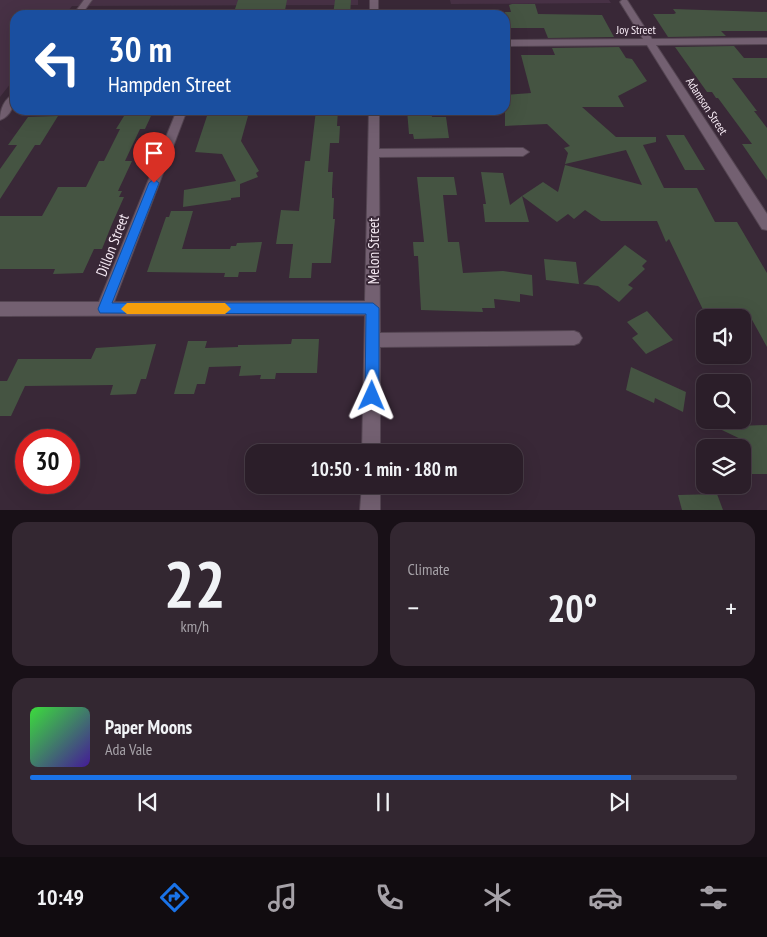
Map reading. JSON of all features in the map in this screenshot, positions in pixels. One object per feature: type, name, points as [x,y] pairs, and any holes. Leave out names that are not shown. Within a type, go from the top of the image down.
[{"type":"street","name":"Adamson Street","points":[[624,2],[767,225]]},
{"type":"street","name":"Joy Street","points":[[510,43],[767,41]]},
{"type":"street","points":[[0,117],[10,104]]},
{"type":"street","name":"Dillon Street","points":[[104,309],[180,115]]},
{"type":"street","name":"Melon Street","points":[[371,444],[374,115]]},
{"type":"street","points":[[374,154],[523,152]]},
{"type":"street","points":[[0,309],[373,308]]},
{"type":"street","points":[[372,340],[574,338]]},
{"type":"street","points":[[370,510],[371,494]]},
{"type":"shaded area","points":[[0,0],[358,0],[358,5],[72,6],[69,10],[10,10],[10,84],[0,97]]},
{"type":"shaded area","points":[[450,0],[609,0],[611,3],[451,4]]},
{"type":"building","points":[[238,0],[287,0],[285,10],[235,10]]},
{"type":"building","points":[[335,0],[351,0],[350,10],[334,10]]},
{"type":"building","points":[[535,4],[538,14],[602,15],[614,37],[548,38],[544,28],[510,28],[511,12],[509,5]]},
{"type":"building","points":[[673,9],[767,12],[767,31],[721,31],[726,36],[668,37],[653,14],[674,14],[676,13]]},
{"type":"building","points":[[734,46],[744,58],[767,58],[767,78],[732,78],[757,111],[754,111],[767,128],[767,180],[742,144],[752,144],[718,98],[712,92],[707,92],[675,47]]},
{"type":"building","points":[[619,47],[626,58],[632,59],[647,81],[618,96],[624,107],[582,107],[616,137],[656,137],[656,142],[643,145],[664,188],[697,188],[715,222],[737,222],[767,273],[767,347],[751,318],[751,309],[703,309],[669,239],[666,242],[657,221],[601,221],[585,210],[574,219],[568,214],[557,222],[522,196],[543,182],[558,192],[565,165],[642,185],[626,150],[565,164],[568,153],[564,148],[570,146],[547,124],[505,126],[505,115],[510,115],[510,95],[531,93],[521,55],[555,55],[552,48]]},
{"type":"building","points":[[207,115],[248,116],[241,141],[259,171],[256,173],[258,177],[240,184],[240,197],[183,207],[184,190],[236,181],[222,154],[195,152]]},
{"type":"building","points":[[315,115],[338,115],[337,126],[340,126],[339,143],[330,143],[328,172],[333,172],[332,198],[334,198],[333,219],[335,219],[331,263],[312,263],[311,278],[289,278],[293,244],[276,244],[281,210],[299,211],[305,161],[310,161]]},
{"type":"building","points":[[407,115],[446,117],[449,138],[414,139],[413,134],[409,134]]},
{"type":"building","points":[[58,116],[40,145],[35,145],[0,199],[0,169],[17,145],[8,145],[28,117]]},
{"type":"building","points":[[124,116],[151,116],[145,129],[140,129],[125,161],[132,161],[118,191],[122,191],[119,197],[124,197],[102,249],[94,249],[83,273],[53,274],[55,269],[0,269],[0,216],[42,216],[58,187],[86,187],[99,161],[104,161],[120,129],[116,129]]},
{"type":"building","points":[[666,135],[684,135],[705,170],[685,170]]},
{"type":"building","points":[[481,172],[503,173],[510,205],[522,196],[529,222],[485,222],[483,204],[486,204]]},
{"type":"building","points":[[417,177],[454,177],[457,195],[443,195],[448,242],[459,242],[463,273],[503,271],[532,275],[533,296],[520,294],[520,302],[494,299],[495,308],[482,308],[483,312],[421,310],[418,256],[414,256],[413,242],[424,242]]},
{"type":"building","points":[[171,211],[193,211],[182,249],[230,249],[231,246],[236,246],[237,243],[262,242],[256,272],[239,272],[238,277],[224,277],[225,273],[147,272],[166,217],[169,217]]},
{"type":"building","points":[[625,245],[647,261],[642,266],[645,269],[628,285],[633,288],[619,302],[598,286],[583,284]]},
{"type":"building","points":[[544,259],[576,262],[579,284],[546,280]]},
{"type":"building","points":[[647,311],[673,340],[646,354],[632,338],[638,334],[627,322]]},
{"type":"building","points":[[292,339],[319,339],[317,373],[276,373],[275,379],[260,379],[261,375],[239,376],[241,366],[209,367],[205,384],[197,384],[194,394],[174,394],[188,341],[207,341],[205,348],[291,344]]},
{"type":"building","points":[[156,344],[146,379],[141,379],[136,394],[110,395],[113,385],[25,386],[11,416],[0,416],[0,381],[7,381],[18,359],[91,359],[96,348]]},
{"type":"building","points":[[631,367],[686,392],[683,412],[655,398],[654,403],[626,390]]},
{"type":"building","points":[[767,425],[767,474],[751,474],[751,439],[741,439],[720,429],[751,429],[751,426]]},
{"type":"building","points":[[717,494],[723,510],[682,510],[678,495]]},
{"type":"slow traffic","points":[[127,309],[225,309]]},
{"type":"route","points":[[154,183],[104,309],[373,308],[372,396]]}]
